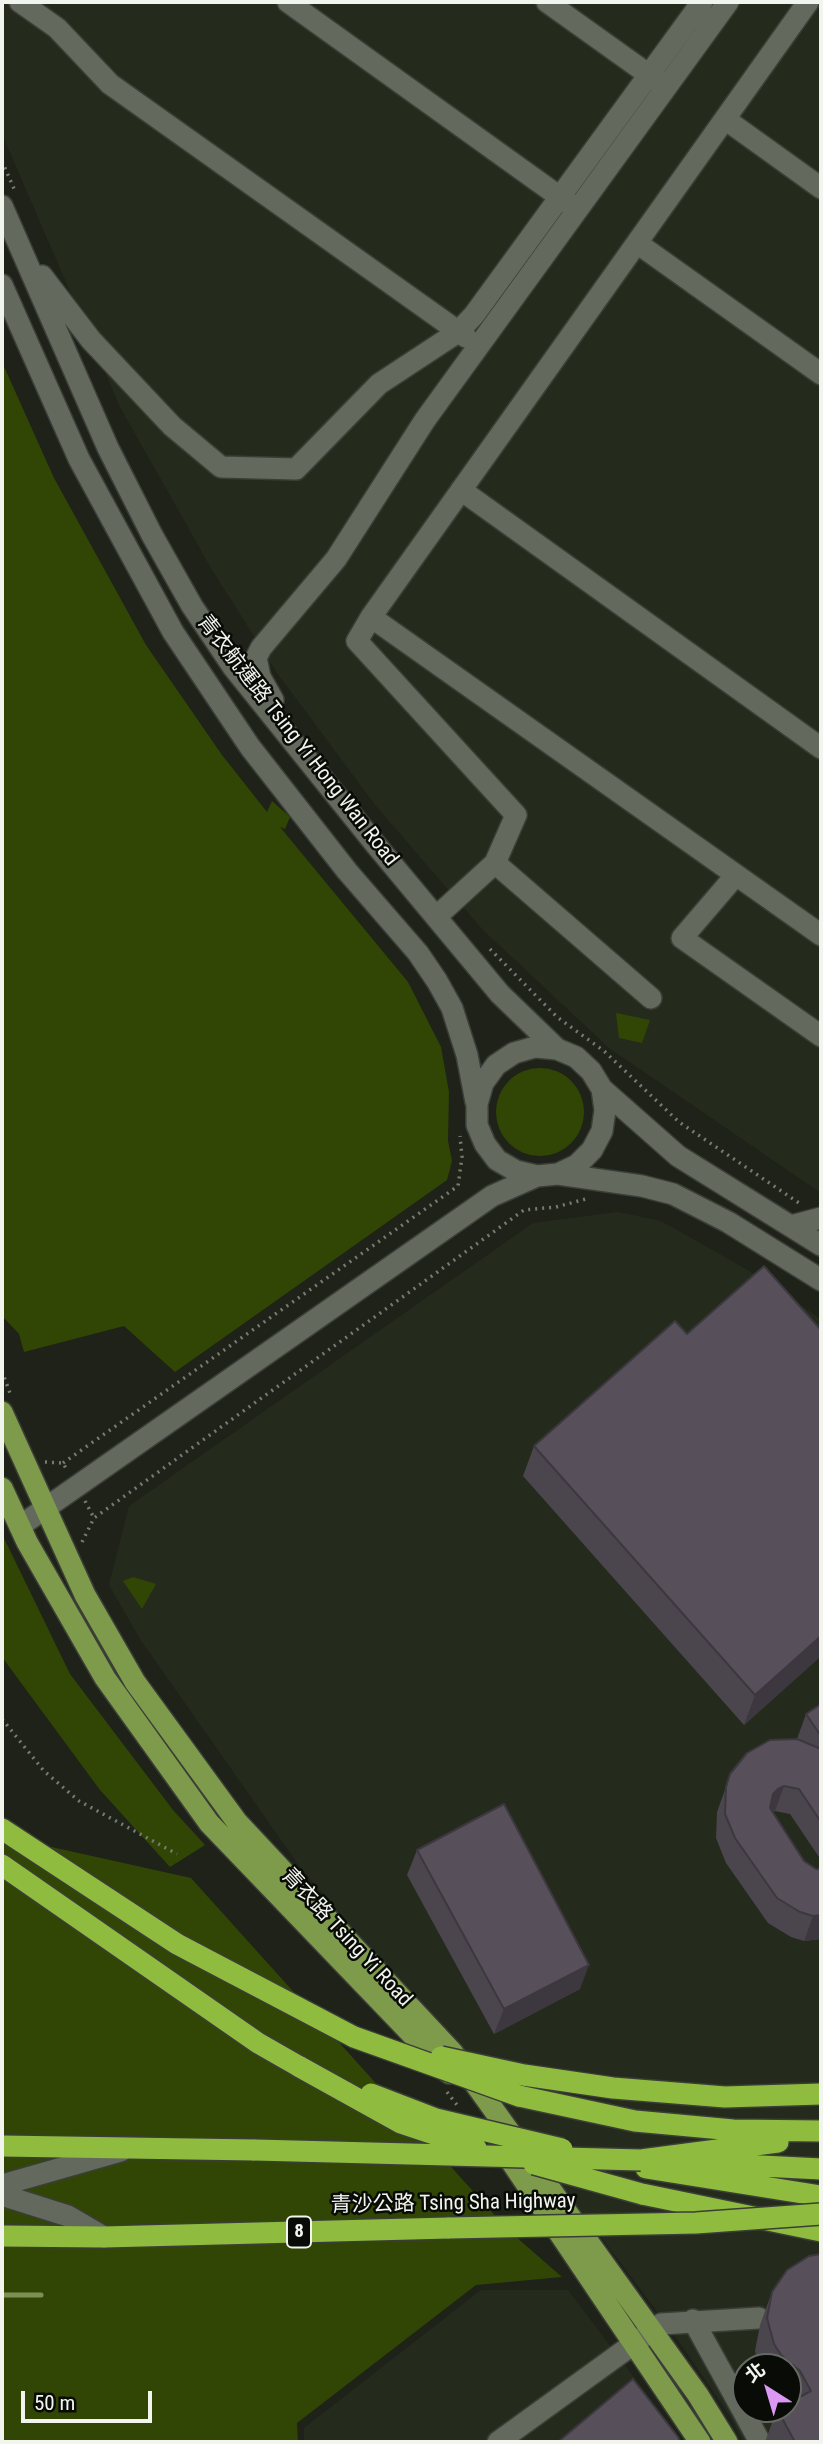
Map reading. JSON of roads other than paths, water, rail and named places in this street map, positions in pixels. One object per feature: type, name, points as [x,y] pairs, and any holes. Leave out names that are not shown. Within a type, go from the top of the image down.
[{"type":"highway","points":[[2,1829],[177,1944],[354,2037],[519,2096],[603,2116],[733,2130],[821,2131]]},
{"type":"highway","points":[[2,1865],[258,2043],[426,2134],[642,2194],[821,2231]]},
{"type":"highway","points":[[354,2037],[524,2076],[613,2088],[725,2096],[821,2094]]},
{"type":"highway","points":[[300,2067],[436,2119],[646,2168],[821,2196]]},
{"type":"highway","points":[[641,2160],[821,2136]]},
{"type":"highway","name":"青沙公路 Tsing Sha Highway","points":[[2,2146],[641,2160],[821,2169]]},
{"type":"highway","name":"青沙公路 Tsing Sha Highway","points":[[2,2236],[104,2237],[696,2223],[821,2214]]},
{"type":"highway","points":[[696,2223],[821,2238]]},
{"type":"main road","name":"青衣路 Tsing Yi Road","points":[[7,1404],[45,1510],[85,1595],[135,1682],[237,1822],[453,2053],[698,2395],[727,2442]]},
{"type":"main road","name":"青衣路 Tsing Yi Road","points":[[2,1488],[20,1526],[105,1678],[160,1759],[209,1823],[454,2078],[700,2442]]},
{"type":"street","points":[[20,2],[57,28],[110,84],[480,347]]},
{"type":"street","points":[[288,2],[579,211]]},
{"type":"street","points":[[547,2],[667,88]]},
{"type":"street","points":[[12,230],[57,298],[91,340],[172,426],[221,467],[296,469],[379,384],[458,332],[474,316],[702,2]]},
{"type":"street","points":[[282,725],[260,677],[256,658],[261,648],[336,559],[425,419],[579,211],[728,2]]},
{"type":"street","points":[[436,917],[495,863],[516,815],[357,640],[808,2]]},
{"type":"street","points":[[724,119],[821,188]]},
{"type":"street","name":"青衣航運路 Tsing Yi Hong Wan Road","points":[[2,206],[93,415],[152,536],[192,606],[233,667],[436,917],[520,1016],[556,1049]]},
{"type":"street","points":[[637,243],[821,374]]},
{"type":"street","name":"青衣航運路 Tsing Yi Hong Wan Road","points":[[2,285],[79,459],[173,632],[250,747],[347,872],[418,953],[438,982],[452,1008],[467,1055],[477,1104]]},
{"type":"street","points":[[461,490],[821,748]]},
{"type":"street","points":[[371,617],[736,875],[819,928]]},
{"type":"street","points":[[495,863],[651,998]]},
{"type":"street","points":[[736,875],[682,938],[821,1036]]},
{"type":"street","points":[[821,1245],[678,1156],[602,1090],[591,1071],[576,1057],[556,1049],[535,1047],[514,1053],[496,1065],[483,1083],[477,1104],[477,1125],[485,1144],[497,1160],[516,1171],[642,1186],[673,1194],[728,1222],[821,1280]]},
{"type":"street","points":[[20,1526],[492,1196],[577,1165],[592,1150],[602,1131],[605,1110],[602,1090]]},
{"type":"street","points":[[492,1196],[497,1160]]},
{"type":"street","points":[[791,1226],[817,1215]]},
{"type":"street","points":[[2,2185],[136,2147]]},
{"type":"street","points":[[36,2206],[37,2174]]},
{"type":"street","points":[[2,2195],[68,2216],[104,2237]]},
{"type":"street","points":[[498,2442],[651,2330],[668,2321],[759,2318]]},
{"type":"street","points":[[693,2320],[757,2438],[774,2423]]},
{"type":"waterway","points":[[2,2295],[41,2295]]}]
